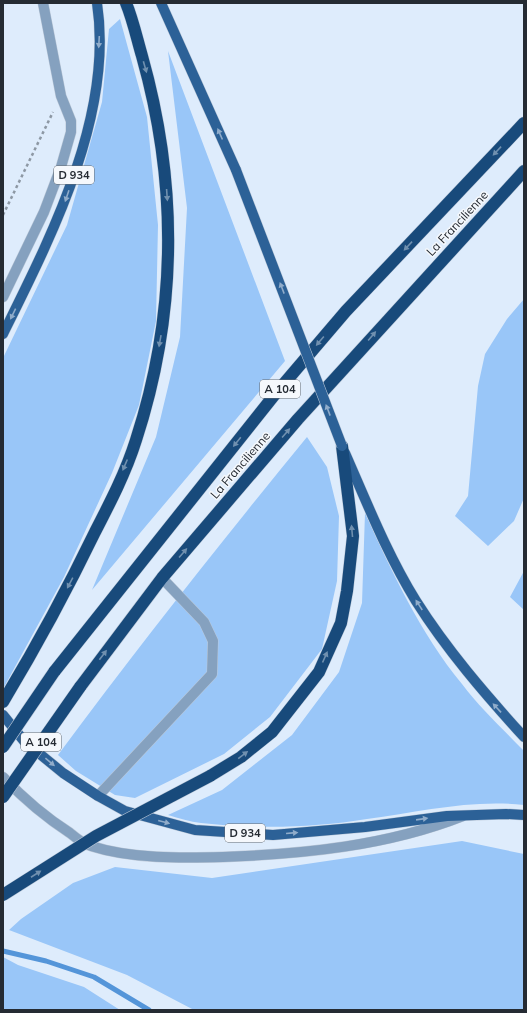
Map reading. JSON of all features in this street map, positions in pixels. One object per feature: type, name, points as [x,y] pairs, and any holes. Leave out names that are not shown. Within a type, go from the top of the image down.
[{"type":"highway","points":[[3,702],[30,657],[79,566],[106,510],[135,443],[150,393],[160,337],[165,302],[169,236],[165,167],[153,96],[126,3]]},
{"type":"highway","name":"La Francilienne","points":[[3,747],[54,672],[276,393],[346,311],[524,123]]},
{"type":"highway","name":"La Francilienne","points":[[3,797],[80,687],[162,578],[298,418],[524,171]]},
{"type":"highway","points":[[3,895],[96,836],[210,776],[241,757],[272,732],[319,672],[341,622],[347,591],[353,536],[342,446]]},
{"type":"main road","name":"D 934","points":[[3,334],[47,246],[67,198],[88,130],[98,74],[100,25],[97,3]]},
{"type":"main road","points":[[162,3],[236,170],[342,446],[383,540],[416,601],[452,654],[491,701],[524,736]]},
{"type":"main road","name":"D 934","points":[[3,715],[24,741],[63,773],[98,796],[125,811],[195,830],[273,835],[365,827],[447,816],[524,815]]},
{"type":"lane","points":[[3,297],[44,212],[61,167],[71,132],[71,121],[61,96],[43,3]]},
{"type":"lane","points":[[98,796],[212,674],[213,641],[204,622],[162,578]]},
{"type":"lane","points":[[3,777],[26,801],[52,822],[89,846],[114,852],[180,858],[317,851],[382,840],[436,827],[465,815]]},
{"type":"path","points":[[3,214],[61,96]]},
{"type":"shaded area","points":[[120,19],[147,117],[158,225],[156,321],[139,405],[112,473],[64,577],[3,689],[3,358],[67,225],[102,102],[109,29]]},
{"type":"shaded area","points":[[168,51],[285,361],[92,590],[156,437],[180,337],[187,208]]},
{"type":"shaded area","points":[[524,299],[524,498],[514,521],[488,546],[455,516],[468,496],[478,386],[485,354],[507,319]]},
{"type":"shaded area","points":[[307,437],[327,467],[339,516],[337,581],[322,649],[270,717],[224,754],[135,798],[115,795],[76,771],[58,755],[181,594]]},
{"type":"shaded area","points":[[365,513],[396,580],[433,644],[469,693],[524,751],[524,805],[465,805],[347,822],[284,827],[201,823],[168,815],[222,790],[292,735],[339,672],[362,603]]},
{"type":"shaded area","points":[[524,571],[524,610],[510,597]]},
{"type":"shaded area","points":[[462,841],[524,854],[524,1010],[194,1010],[127,975],[9,930],[21,919],[73,883],[115,867],[212,878]]},
{"type":"shaded area","points":[[3,957],[18,965],[84,987],[120,1010],[3,1010]]},
{"type":"waterway","points":[[3,951],[46,961],[94,977],[149,1010]]}]
